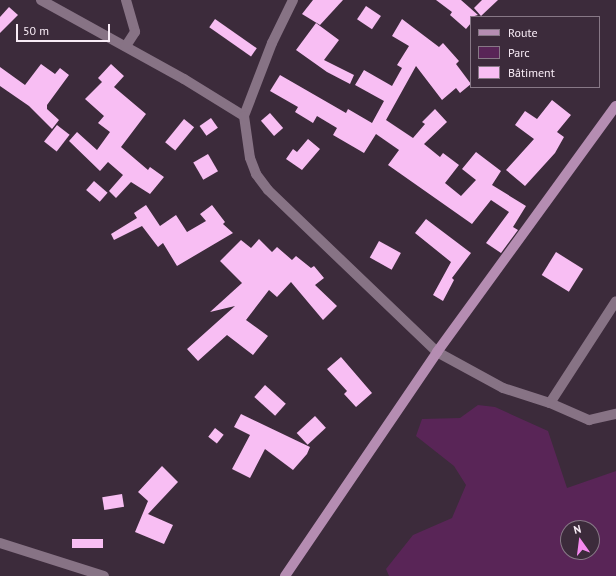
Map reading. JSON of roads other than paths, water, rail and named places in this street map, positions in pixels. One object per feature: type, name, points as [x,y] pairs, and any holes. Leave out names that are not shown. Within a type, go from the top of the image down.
[{"type":"main road","points":[[285,576],[437,352],[616,106]]},
{"type":"street","points":[[41,0],[126,46],[244,116]]},
{"type":"street","points":[[126,0],[136,32],[126,46]]},
{"type":"street","points":[[294,0],[272,43],[244,116],[250,158],[256,174],[268,190],[437,352],[504,388],[550,403],[589,420],[616,414]]},
{"type":"street","points":[[550,403],[616,302]]},
{"type":"street","points":[[0,543],[104,576]]}]
